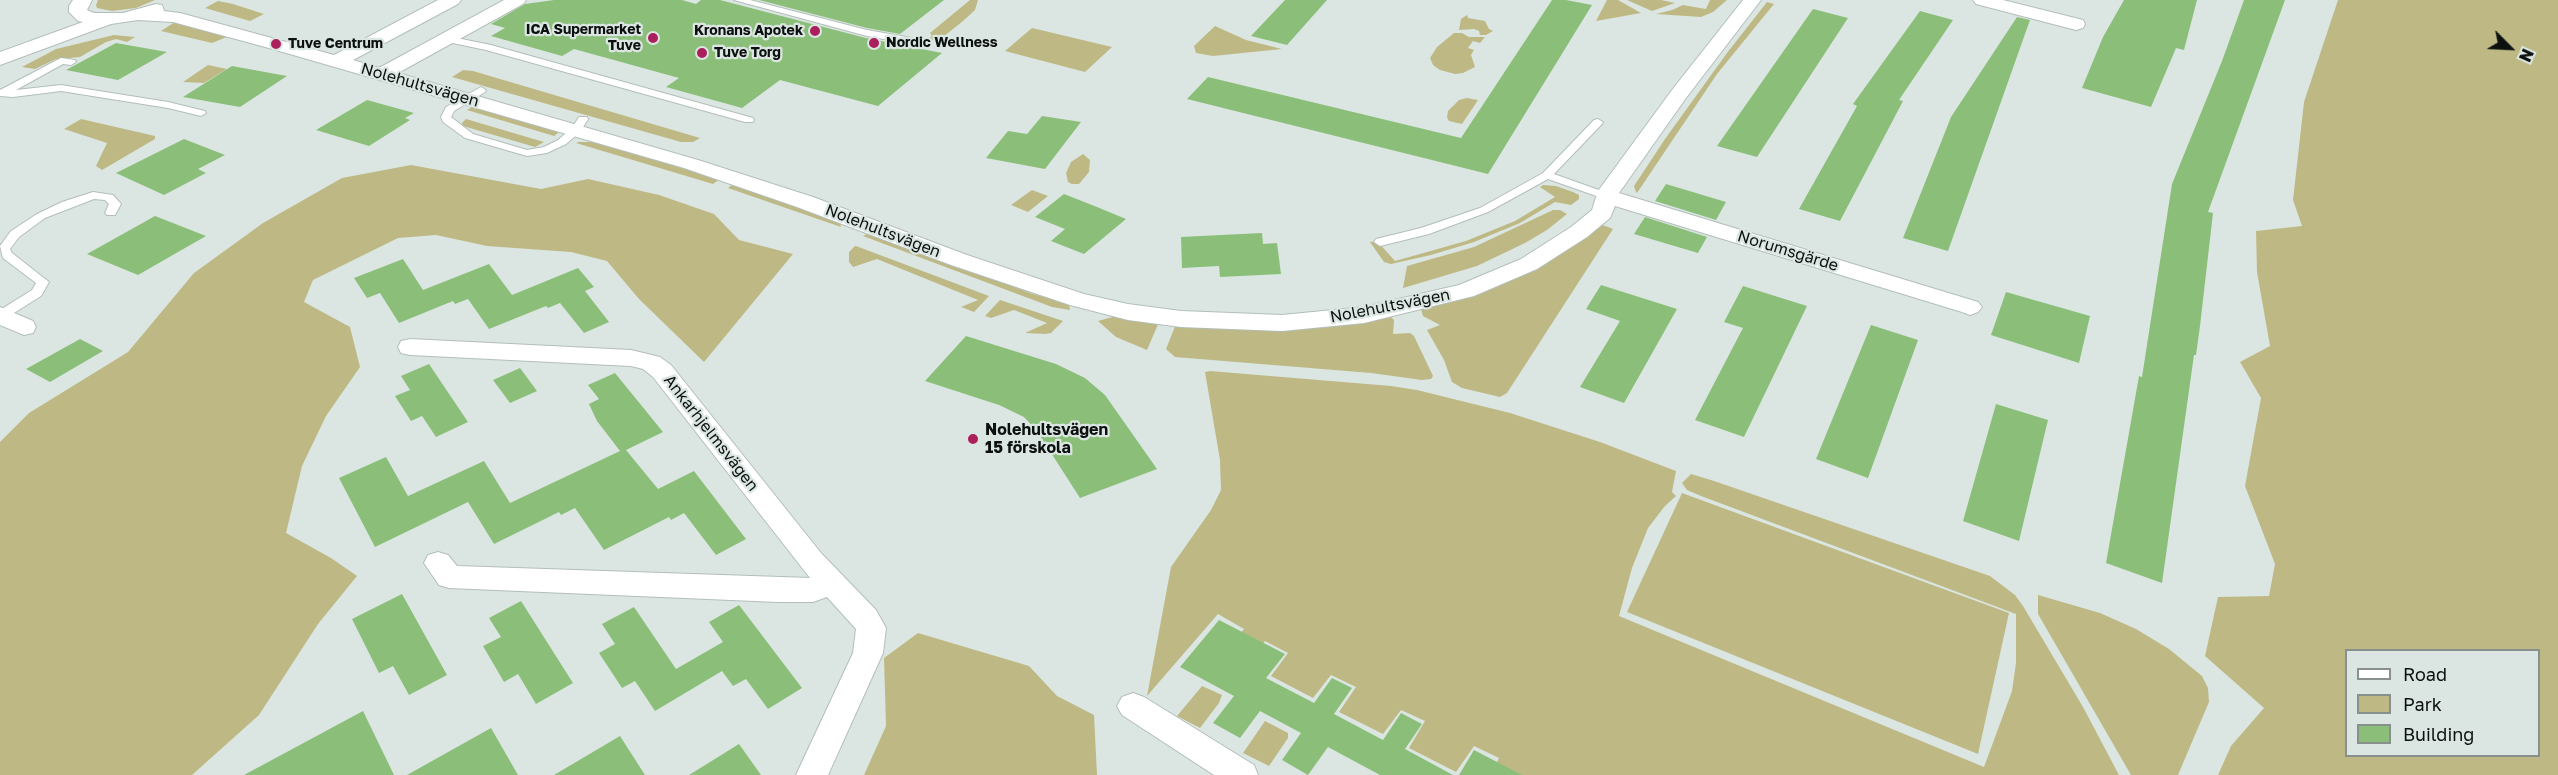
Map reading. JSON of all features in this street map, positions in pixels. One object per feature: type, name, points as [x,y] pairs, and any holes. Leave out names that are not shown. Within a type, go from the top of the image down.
[{"type":"street","name":"Nolehultsvägen","points":[[140,15],[173,0]]},
{"type":"street","name":"Nolehultsvägen","points":[[185,0],[203,12],[345,57],[579,125],[731,176],[1078,300],[1128,312],[1229,322],[1282,323],[1364,315],[1466,291],[1529,264],[1579,232],[1602,213],[1606,196],[1679,94],[1752,0]]},
{"type":"street","points":[[345,57],[452,0]]},
{"type":"street","points":[[389,70],[517,0]]},
{"type":"street","points":[[1982,0],[2076,24]]},
{"type":"street","name":"Nolehultsvägen","points":[[79,4],[88,18],[107,20],[140,15],[174,17],[345,57]]},
{"type":"street","points":[[22,49],[74,16],[79,4]]},
{"type":"street","points":[[0,59],[22,49],[107,20]]},
{"type":"street","name":"Norumsgärde","points":[[1606,196],[1970,307]]},
{"type":"street","points":[[1,315],[24,327]]},
{"type":"street","name":"Ankarhjelmsvägen","points":[[410,347],[631,358],[651,363],[663,371],[830,582],[865,618],[871,628],[868,653],[812,775]]},
{"type":"street","points":[[438,562],[449,577],[778,590],[813,590],[830,582]]},
{"type":"street","points":[[1133,706],[1242,775]]},
{"type":"lane","points":[[739,0],[867,33],[912,41]]},
{"type":"lane","points":[[447,39],[487,47],[749,120]]},
{"type":"lane","points":[[2,93],[61,62],[71,62]]},
{"type":"lane","points":[[2,93],[13,94],[62,88],[168,105],[201,113]]},
{"type":"lane","points":[[474,94],[450,109],[446,117],[459,130],[527,153],[547,150],[562,142],[579,125]]},
{"type":"lane","points":[[1380,242],[1425,231],[1484,210],[1547,175],[1598,122]]},
{"type":"lane","points":[[1547,175],[1606,196]]},
{"type":"lane","points":[[1,315],[37,293],[43,282],[7,255],[4,249],[15,234],[41,216],[93,195],[109,197],[116,204],[111,213]]},
{"type":"green space","points":[[98,0],[155,0],[136,8],[112,11],[97,8]]},
{"type":"green space","points":[[970,0],[978,0],[975,10],[938,41],[928,39],[932,36],[930,33]]},
{"type":"green space","points":[[1607,0],[1618,0],[1641,13],[1596,21]]},
{"type":"green space","points":[[1627,0],[1661,0],[1675,3],[1652,11]]},
{"type":"green space","points":[[1710,0],[1727,0],[1713,12],[1701,17],[1656,14],[1683,5],[1706,9]]},
{"type":"green space","points":[[2338,0],[2558,0],[2558,775],[2218,775],[2231,746],[2264,708],[2205,656],[2218,597],[2269,596],[2275,564],[2245,486],[2261,398],[2240,362],[2270,346],[2257,272],[2256,231],[2302,226],[2293,200],[2304,102]]},
{"type":"green space","points":[[218,1],[264,14],[250,21],[205,8]]},
{"type":"green space","points":[[1767,2],[1774,4],[1717,74],[1637,193],[1634,186],[1665,139]]},
{"type":"green space","points":[[1467,15],[1468,18],[1485,21],[1489,29],[1493,31],[1480,35],[1479,31],[1474,29],[1459,30],[1461,19]]},
{"type":"green space","points":[[175,22],[229,36],[212,43],[161,31]]},
{"type":"green space","points":[[1215,26],[1246,40],[1282,49],[1213,56],[1196,53],[1194,46]]},
{"type":"green space","points":[[1032,28],[1112,47],[1085,72],[1005,51]]},
{"type":"green space","points":[[1454,33],[1462,33],[1469,37],[1485,37],[1480,43],[1473,41],[1468,48],[1474,50],[1471,55],[1475,67],[1455,74],[1440,70],[1433,65],[1430,58],[1437,47]]},
{"type":"green space","points":[[114,35],[135,37],[127,42],[116,39],[106,42],[80,57],[56,59],[35,69],[22,67],[56,49]]},
{"type":"green space","points":[[208,65],[227,69],[204,83],[183,82]]},
{"type":"green space","points":[[463,70],[700,138],[693,142],[681,142],[452,77]]},
{"type":"green space","points":[[1467,98],[1478,100],[1462,124],[1449,121],[1448,111],[1459,100]]},
{"type":"green space","points":[[474,106],[558,131],[558,133],[554,136],[467,110]]},
{"type":"green space","points":[[81,119],[155,136],[155,139],[102,170],[96,166],[107,143],[64,129]]},
{"type":"green space","points":[[466,119],[544,142],[535,147],[463,126],[462,123]]},
{"type":"green space","points":[[598,142],[721,178],[713,184],[576,143]]},
{"type":"green space","points":[[1083,154],[1090,160],[1089,172],[1079,184],[1072,184],[1068,182],[1066,173],[1071,162]]},
{"type":"green space","points":[[411,165],[541,189],[588,179],[659,195],[714,214],[739,240],[793,254],[704,362],[639,299],[607,261],[571,252],[487,246],[436,235],[398,238],[313,280],[304,302],[350,327],[360,367],[326,416],[302,466],[286,533],[331,558],[357,576],[318,624],[259,715],[192,775],[0,775],[0,442],[29,413],[128,352],[194,273],[263,223],[342,178]]},
{"type":"green space","points":[[734,183],[840,222],[841,227],[728,188]]},
{"type":"green space","points":[[1543,185],[1556,186],[1573,192],[1579,195],[1579,199],[1571,205],[1555,202],[1520,223],[1474,242],[1391,264],[1384,262],[1370,242],[1377,241],[1395,261],[1466,241],[1515,221],[1555,197],[1540,187]]},
{"type":"green space","points":[[1032,190],[1048,196],[1028,212],[1011,205]]},
{"type":"green space","points":[[1553,210],[1560,210],[1567,214],[1547,230],[1525,243],[1477,266],[1403,288],[1407,266],[1474,247]]},
{"type":"green space","points":[[1600,224],[1613,229],[1507,393],[1500,397],[1462,388],[1452,382],[1444,360],[1427,330],[1440,325],[1423,316],[1421,309],[1452,301]]},
{"type":"green space","points":[[871,232],[1033,294],[1064,302],[1069,305],[1070,310],[1052,307],[863,236]]},
{"type":"green space","points":[[855,246],[989,296],[974,312],[961,307],[978,300],[877,259],[853,267],[849,262],[849,252]]},
{"type":"green space","points":[[1000,300],[1063,321],[1051,333],[1025,333],[1047,323],[1014,310],[991,318],[985,316]]},
{"type":"green space","points":[[1116,316],[1159,322],[1147,350],[1116,337],[1098,321]]},
{"type":"green space","points":[[1391,317],[1394,320],[1393,334],[1410,333],[1414,336],[1433,376],[1431,379],[1175,357],[1166,349],[1176,324],[1368,320]]},
{"type":"green space","points":[[1205,372],[1417,390],[1510,413],[1600,442],[1676,471],[1672,492],[1676,496],[1648,528],[1632,568],[1619,616],[1984,767],[2012,691],[2016,663],[2016,614],[1701,496],[1687,490],[1682,483],[1691,474],[1990,576],[2015,595],[2023,606],[2083,707],[2119,775],[1490,775],[1499,758],[1474,746],[1456,772],[1409,748],[1425,721],[1401,710],[1383,734],[1339,712],[1356,687],[1331,675],[1313,698],[1271,676],[1288,653],[1265,641],[1246,664],[1225,652],[1244,629],[1218,614],[1147,696],[1171,567],[1211,510],[1221,490],[1220,460]]},
{"type":"green space","points":[[1682,493],[2009,613],[1978,754],[1627,612]]},
{"type":"green space","points":[[2038,595],[2100,613],[2136,629],[2169,649],[2202,676],[2208,688],[2209,702],[2178,775],[2131,775],[2038,614]]},
{"type":"green space","points":[[918,633],[1029,666],[1057,696],[1094,715],[1097,775],[864,775],[886,726],[884,658]]},
{"type":"green space","points":[[1202,686],[1222,695],[1219,703],[1200,728],[1177,716]]},
{"type":"green space","points":[[1265,721],[1288,733],[1288,738],[1269,766],[1243,753]]},
{"type":"building","name":"Tuve Torg","points":[[554,0],[682,0],[696,4],[701,0],[720,0],[866,38],[942,53],[878,106],[780,80],[742,108],[666,87],[679,78],[574,49],[562,56],[491,36],[505,28],[491,24],[525,4]]},
{"type":"building","points":[[759,0],[944,0],[900,34],[867,28]]},
{"type":"building","points":[[1285,0],[1327,0],[1287,45],[1251,36]]},
{"type":"building","points":[[1552,0],[1592,5],[1488,174],[1187,99],[1208,77],[1461,138]]},
{"type":"building","points":[[2124,0],[2197,0],[2184,50],[2176,48],[2151,107],[2082,88],[2103,37]]},
{"type":"building","points":[[2244,0],[2285,0],[2208,212],[2213,213],[2200,326],[2162,583],[2106,563],[2139,376],[2142,377],[2172,184]]},
{"type":"building","points":[[1813,9],[1848,18],[1757,157],[1717,146]]},
{"type":"building","points":[[1920,11],[1953,20],[1899,100],[1903,101],[1840,221],[1799,209],[1857,106],[1853,104]]},
{"type":"building","points":[[2017,17],[2030,20],[1948,251],[1903,238],[1951,117]]},
{"type":"building","points":[[116,43],[167,52],[118,80],[66,70]]},
{"type":"building","points":[[232,66],[287,76],[240,107],[183,97]]},
{"type":"building","points":[[367,100],[414,113],[405,118],[410,120],[369,146],[316,130]]},
{"type":"building","points":[[1042,116],[1081,122],[1045,169],[986,158],[1008,131],[1027,134]]},
{"type":"building","points":[[184,139],[225,155],[198,169],[206,173],[164,195],[116,173]]},
{"type":"building","points":[[1666,184],[1726,202],[1716,220],[1655,201]]},
{"type":"building","points":[[1064,194],[1126,219],[1084,254],[1051,241],[1065,229],[1035,217]]},
{"type":"building","points":[[155,216],[206,236],[138,275],[87,254]]},
{"type":"building","points":[[1645,217],[1707,237],[1698,253],[1634,234]]},
{"type":"building","points":[[1262,233],[1263,244],[1277,243],[1281,274],[1220,277],[1219,266],[1182,268],[1181,237]]},
{"type":"building","points":[[403,259],[423,290],[489,264],[512,295],[578,268],[594,287],[585,291],[609,322],[584,333],[560,303],[548,308],[546,306],[489,329],[468,299],[455,304],[453,301],[399,323],[380,293],[367,298],[354,278]]},
{"type":"building","points":[[1601,285],[1677,309],[1624,403],[1580,387],[1620,321],[1586,309]]},
{"type":"building","points":[[1743,286],[1807,306],[1744,437],[1695,420],[1743,328],[1724,322]]},
{"type":"building","points":[[2006,292],[2090,316],[2079,363],[1991,335]]},
{"type":"building","points":[[1871,325],[1918,340],[1868,478],[1816,459]]},
{"type":"building","points":[[966,336],[1056,364],[1085,378],[1105,395],[1157,469],[1080,498],[1037,431],[1024,417],[999,405],[925,381]]},
{"type":"building","points":[[80,339],[103,351],[50,382],[26,369]]},
{"type":"building","points":[[429,364],[468,422],[436,437],[422,416],[411,421],[395,396],[410,390],[401,376]]},
{"type":"building","points":[[520,368],[537,391],[510,403],[493,380]]},
{"type":"building","points":[[615,373],[663,432],[626,450],[658,489],[694,471],[746,539],[716,555],[684,513],[671,520],[669,517],[604,550],[575,508],[561,515],[559,512],[494,544],[468,502],[375,547],[339,478],[386,457],[408,496],[484,461],[510,503],[620,451],[597,421],[589,404],[599,399],[588,385]]},
{"type":"building","points":[[1996,404],[2048,420],[2019,541],[1963,521]]},
{"type":"building","points":[[402,594],[447,675],[409,695],[393,666],[379,673],[352,619]]},
{"type":"building","points":[[521,601],[573,683],[536,704],[518,674],[504,682],[483,646],[501,637],[489,618]]},
{"type":"building","points":[[739,605],[802,688],[768,709],[746,679],[733,686],[722,671],[655,711],[635,681],[622,688],[599,653],[615,644],[602,624],[634,607],[676,669],[723,642],[709,622]]},
{"type":"building","points":[[1219,620],[1285,654],[1266,678],[1314,703],[1332,678],[1352,688],[1334,714],[1383,740],[1401,713],[1422,724],[1405,749],[1453,775],[1380,775],[1328,747],[1308,775],[1282,760],[1301,733],[1260,711],[1240,738],[1213,723],[1234,696],[1180,667]]},
{"type":"building","points":[[363,711],[394,775],[244,775]]},
{"type":"building","points":[[491,728],[518,775],[407,775]]},
{"type":"building","points":[[620,736],[645,775],[554,775]]},
{"type":"building","points":[[739,744],[761,775],[689,775]]},
{"type":"building","points":[[1474,750],[1522,775],[1459,775]]},
{"type":"place","name":"Kronans Apotek","points":[[815,31]]},
{"type":"place","name":"ICA Supermarket Tuve","points":[[653,38]]},
{"type":"place","name":"Nordic Wellness","points":[[874,43]]},
{"type":"place","name":"Tuve Centrum","points":[[276,44]]},
{"type":"place","name":"Tuve Torg","points":[[702,53]]},
{"type":"place","name":"Nolehultsvägen 15 förskola","points":[[973,439]]}]
